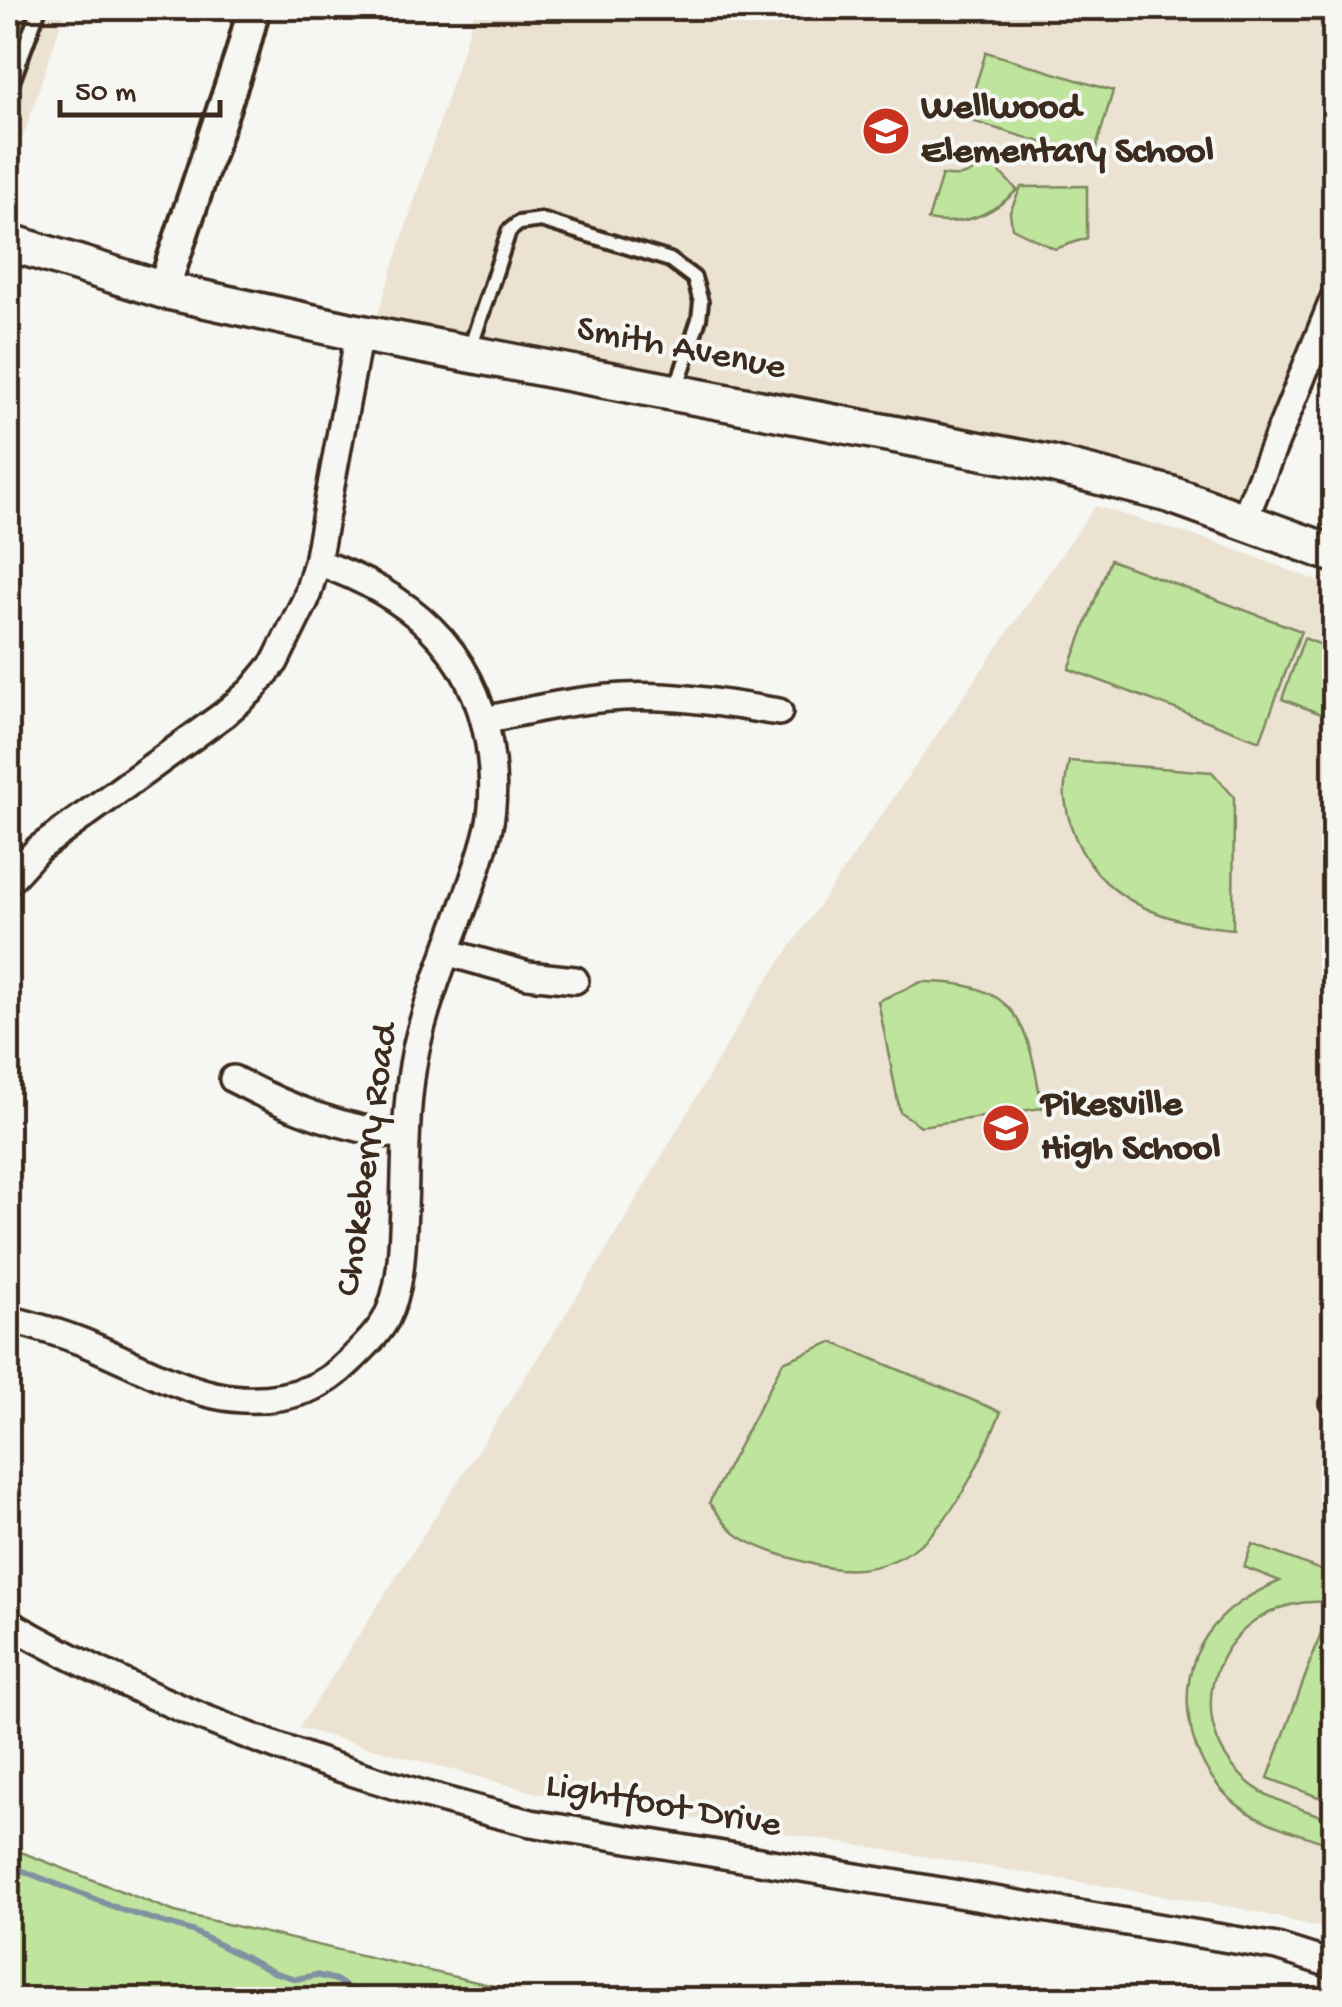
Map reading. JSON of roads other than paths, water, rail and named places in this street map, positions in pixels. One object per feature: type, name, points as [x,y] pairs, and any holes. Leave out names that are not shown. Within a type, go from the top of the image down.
[{"type":"main road","name":"Smith Avenue","points":[[8,242],[163,290],[360,332],[1051,464],[1169,494],[1334,554]]},
{"type":"street","points":[[163,290],[238,68],[254,8]]},
{"type":"street","points":[[1244,520],[1334,298]]},
{"type":"street","points":[[8,882],[38,849],[251,691],[274,662],[292,632],[317,562],[360,332]]},
{"type":"street","name":"Chokeberry Road","points":[[8,1319],[79,1340],[187,1388],[253,1402],[314,1388],[368,1344],[386,1318],[398,1284],[402,1250],[406,1136],[416,1051],[490,822],[492,762],[485,720],[456,658],[436,632],[379,587],[317,562]]},
{"type":"street","points":[[485,720],[546,706],[625,696],[780,712]]},
{"type":"street","points":[[446,952],[528,975],[575,980]]},
{"type":"street","points":[[233,1079],[281,1105],[324,1121],[364,1132],[406,1136]]},
{"type":"street","name":"Lightfoot Drive","points":[[8,1623],[211,1723],[334,1769],[438,1800],[550,1826],[1277,1947],[1334,1966]]},
{"type":"lane","points":[[8,93],[38,8]]},
{"type":"lane","points":[[469,353],[509,231],[518,223],[540,220],[670,260],[694,278],[701,302],[699,318],[675,392]]},
{"type":"waterway","points":[[8,1865],[125,1911],[192,1931],[273,1972],[296,1979],[316,1975],[336,1980],[349,1989],[395,2000]]},
{"type":"place","name":"Wellwood Elementary School","points":[[886,131]]},
{"type":"place","name":"Pikesville High School","points":[[1006,1128]]}]
